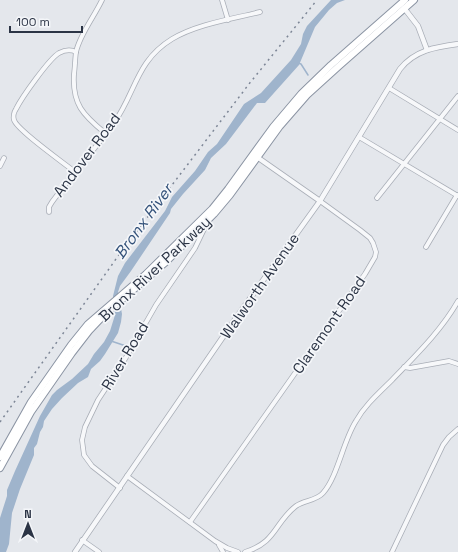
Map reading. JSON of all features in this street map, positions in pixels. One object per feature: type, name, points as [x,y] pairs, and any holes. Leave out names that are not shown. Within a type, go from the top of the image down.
[{"type":"highway","name":"Bronx River Parkway","points":[[0,457],[31,402],[66,352],[88,324],[114,304],[123,300],[166,262],[208,220],[226,201],[284,114],[307,88],[405,0]]},
{"type":"highway","name":"Bronx River Parkway","points":[[0,468],[29,416],[61,368],[89,331],[114,304],[207,214],[307,95],[414,0]]},
{"type":"street","points":[[102,0],[76,52],[74,85],[76,99],[84,113],[106,133]]},
{"type":"street","points":[[222,0],[228,20]]},
{"type":"street","points":[[404,8],[418,26],[427,50]]},
{"type":"street","name":"Andover Road","points":[[50,212],[49,206],[118,117],[140,71],[155,52],[172,39],[188,31],[260,12]]},
{"type":"street","name":"Walworth Avenue","points":[[75,552],[236,318],[320,201],[403,65],[413,57],[427,50],[458,44]]},
{"type":"street","points":[[75,172],[32,138],[17,125],[14,120],[16,109],[52,58],[64,51],[70,50],[76,52]]},
{"type":"street","points":[[388,88],[458,130]]},
{"type":"street","points":[[377,198],[458,96]]},
{"type":"street","points":[[359,137],[457,196],[426,247]]},
{"type":"street","name":"Claremont Road","points":[[190,522],[349,298],[375,257],[375,248],[370,238],[255,156]]},
{"type":"street","points":[[0,166],[4,158]]},
{"type":"street","name":"River Road","points":[[120,488],[92,466],[84,455],[82,440],[85,427],[98,400],[126,359],[156,305],[195,248],[208,220]]},
{"type":"street","points":[[245,552],[264,544],[297,505],[317,498],[323,492],[333,475],[355,422],[372,400],[437,331],[458,301]]},
{"type":"street","points":[[404,367],[410,368],[449,361],[458,364]]},
{"type":"street","points":[[392,552],[443,445],[458,429]]},
{"type":"street","points":[[128,476],[215,541],[238,552]]},
{"type":"street","points":[[82,540],[99,552]]},
{"type":"street","points":[[215,541],[221,548],[222,552]]},
{"type":"water","points":[[331,0],[345,0],[337,3],[329,10],[315,27],[299,65],[265,103],[257,103],[226,144],[211,158],[205,170],[171,209],[170,213],[120,286],[118,292],[122,314],[118,333],[100,361],[91,369],[88,377],[78,383],[62,398],[44,421],[37,444],[34,448],[34,455],[12,513],[9,544],[6,552],[0,552],[0,518],[7,496],[7,490],[15,471],[40,416],[52,395],[88,364],[110,331],[115,315],[113,296],[118,276],[125,263],[165,211],[172,197],[195,171],[208,152],[217,144],[244,104],[261,93],[291,60],[301,44],[303,34],[307,26]]},
{"type":"waterway","points":[[298,63],[301,64],[308,75]]},
{"type":"waterway","points":[[111,341],[126,346]]},
{"type":"railway","points":[[0,422],[121,252],[249,84],[317,0]]},
{"type":"water label","name":"Bronx River","points":[[143,221]]}]
